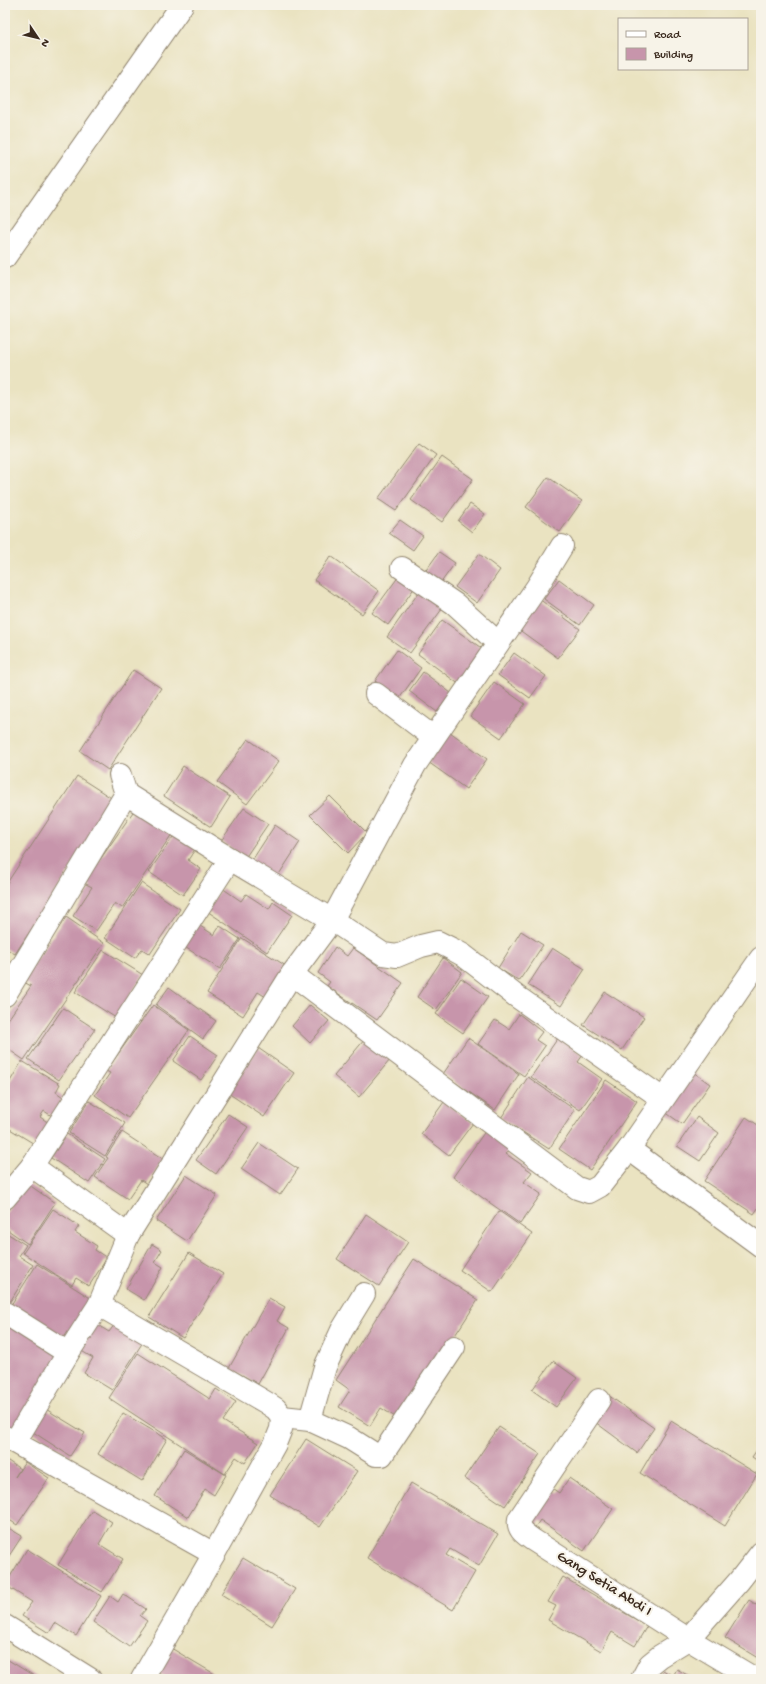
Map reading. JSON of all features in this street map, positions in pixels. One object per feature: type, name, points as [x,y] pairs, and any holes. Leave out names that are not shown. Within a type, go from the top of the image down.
[{"type":"street","points":[[5,257],[182,5]]},
{"type":"street","points":[[214,1554],[10,1440],[99,1306],[128,1235],[292,974],[332,920],[414,765],[537,588],[562,546]]},
{"type":"street","points":[[402,568],[455,604],[498,643]]},
{"type":"street","points":[[376,694],[433,736]]},
{"type":"street","points":[[5,995],[123,784],[230,859],[332,920],[383,954],[397,956],[421,946],[438,942],[452,949],[516,996],[663,1099]]},
{"type":"street","points":[[5,1198],[32,1166],[230,859]]},
{"type":"street","points":[[292,974],[577,1188],[589,1192],[600,1186],[629,1149],[761,958]]},
{"type":"street","points":[[629,1149],[761,1246]]},
{"type":"street","points":[[32,1166],[128,1235]]},
{"type":"street","points":[[310,1420],[325,1367],[342,1330],[364,1294]]},
{"type":"street","points":[[99,1306],[267,1403],[276,1409],[282,1417],[281,1429],[274,1444],[214,1554],[142,1679]]},
{"type":"street","points":[[5,1313],[68,1353]]},
{"type":"street","points":[[282,1417],[310,1420],[349,1438],[376,1455],[382,1455],[454,1347]]},
{"type":"street","name":"Gang Setia Abdi I","points":[[599,1400],[519,1519],[518,1525],[520,1529],[533,1540],[688,1639],[755,1679]]},
{"type":"street","points":[[642,1679],[650,1664],[688,1639],[740,1581],[761,1553]]},
{"type":"street","points":[[5,1626],[90,1679]]},
{"type":"building","points":[[419,443],[436,455],[396,511],[378,499]]},
{"type":"building","points":[[442,457],[473,479],[442,522],[411,500]]},
{"type":"building","points":[[548,477],[582,501],[560,532],[526,507]]},
{"type":"building","points":[[470,504],[485,514],[472,532],[458,521]]},
{"type":"building","points":[[400,520],[423,536],[413,550],[389,533]]},
{"type":"building","points":[[439,552],[455,563],[440,584],[424,573]]},
{"type":"building","points":[[479,554],[500,570],[477,603],[455,587]]},
{"type":"building","points":[[331,556],[379,591],[362,614],[314,580]]},
{"type":"building","points":[[399,576],[415,587],[388,625],[372,613]]},
{"type":"building","points":[[559,579],[594,605],[580,625],[544,599]]},
{"type":"building","points":[[419,592],[442,609],[410,653],[387,637]]},
{"type":"building","points":[[539,599],[580,629],[558,658],[518,629]]},
{"type":"building","points":[[442,620],[484,650],[460,685],[418,654]]},
{"type":"building","points":[[397,650],[421,668],[399,699],[375,681]]},
{"type":"building","points":[[514,653],[546,676],[530,698],[498,675]]},
{"type":"building","points":[[133,670],[161,688],[108,770],[80,751]]},
{"type":"building","points":[[423,672],[451,693],[437,712],[409,691]]},
{"type":"building","points":[[494,682],[525,704],[501,738],[470,716]]},
{"type":"building","points":[[450,732],[487,759],[466,789],[428,762]]},
{"type":"building","points":[[248,739],[279,761],[247,804],[217,782]]},
{"type":"building","points":[[183,766],[230,797],[211,827],[164,796]]},
{"type":"building","points":[[77,776],[116,801],[15,954],[5,948],[5,886]]},
{"type":"building","points":[[330,796],[367,833],[348,853],[310,815]]},
{"type":"building","points":[[244,808],[268,824],[245,858],[221,841]]},
{"type":"building","points":[[135,809],[172,834],[122,908],[115,903],[96,931],[73,916],[92,887],[84,883]]},
{"type":"building","points":[[275,825],[300,842],[274,882],[249,865]]},
{"type":"building","points":[[175,834],[196,848],[188,860],[201,869],[183,895],[149,872]]},
{"type":"building","points":[[141,883],[180,909],[150,954],[142,949],[135,958],[105,938]]},
{"type":"building","points":[[222,888],[241,901],[246,894],[269,909],[273,902],[292,915],[267,952],[207,911]]},
{"type":"building","points":[[66,917],[104,943],[24,1060],[5,1047],[5,1024],[31,986],[22,981]]},
{"type":"building","points":[[197,924],[214,935],[220,926],[240,939],[220,969],[183,946]]},
{"type":"building","points":[[521,931],[543,945],[519,981],[498,968]]},
{"type":"building","points":[[242,938],[286,966],[266,997],[258,992],[243,1016],[207,993]]},
{"type":"building","points":[[335,947],[347,956],[353,948],[403,983],[377,1020],[327,986],[330,982],[318,973]]},
{"type":"building","points":[[552,948],[585,969],[561,1006],[528,985]]},
{"type":"building","points":[[103,950],[143,975],[116,1018],[75,992]]},
{"type":"building","points":[[443,958],[462,972],[436,1010],[417,997]]},
{"type":"building","points":[[461,978],[488,997],[463,1033],[436,1014]]},
{"type":"building","points":[[169,987],[216,1021],[203,1039],[156,1005]]},
{"type":"building","points":[[605,992],[644,1017],[622,1050],[583,1025]]},
{"type":"building","points":[[153,1005],[189,1030],[128,1118],[95,1095],[110,1073],[106,1071]]},
{"type":"building","points":[[310,1005],[329,1021],[310,1043],[292,1026]]},
{"type":"building","points":[[63,1008],[95,1029],[59,1080],[28,1059]]},
{"type":"building","points":[[519,1014],[542,1032],[536,1040],[545,1046],[524,1076],[478,1044],[495,1020],[509,1029]]},
{"type":"building","points":[[190,1036],[218,1055],[201,1080],[173,1061]]},
{"type":"building","points":[[468,1038],[519,1074],[495,1110],[443,1074]]},
{"type":"building","points":[[558,1038],[583,1055],[578,1062],[602,1079],[580,1110],[531,1077]]},
{"type":"building","points":[[365,1039],[390,1060],[359,1097],[334,1076]]},
{"type":"building","points":[[258,1048],[294,1073],[264,1117],[228,1093]]},
{"type":"building","points":[[22,1061],[60,1084],[56,1092],[63,1097],[52,1116],[44,1111],[40,1117],[49,1123],[36,1145],[5,1126],[5,1090]]},
{"type":"building","points":[[686,1067],[710,1084],[682,1124],[658,1107]]},
{"type":"building","points":[[528,1077],[575,1110],[549,1149],[501,1118]]},
{"type":"building","points":[[606,1080],[637,1101],[590,1170],[559,1149]]},
{"type":"building","points":[[89,1101],[125,1123],[105,1156],[69,1133]]},
{"type":"building","points":[[444,1102],[473,1123],[449,1155],[421,1134]]},
{"type":"building","points":[[228,1114],[248,1127],[216,1174],[196,1160]]},
{"type":"building","points":[[697,1117],[719,1133],[700,1161],[677,1146]]},
{"type":"building","points":[[746,1117],[761,1127],[761,1204],[754,1214],[704,1181]]},
{"type":"building","points":[[486,1130],[511,1148],[506,1154],[532,1172],[524,1182],[541,1194],[520,1224],[453,1177]]},
{"type":"building","points":[[122,1132],[163,1159],[147,1184],[141,1180],[128,1199],[95,1177],[108,1158],[106,1157]]},
{"type":"building","points":[[67,1134],[105,1159],[89,1183],[51,1158]]},
{"type":"building","points":[[259,1143],[298,1169],[280,1195],[241,1169]]},
{"type":"building","points":[[186,1175],[217,1195],[187,1241],[156,1221]]},
{"type":"building","points":[[25,1182],[55,1203],[28,1244],[5,1228],[5,1214]]},
{"type":"building","points":[[53,1209],[79,1226],[75,1232],[97,1246],[95,1250],[107,1258],[89,1286],[76,1278],[72,1285],[23,1253]]},
{"type":"building","points":[[499,1211],[532,1234],[492,1292],[460,1270]]},
{"type":"building","points":[[366,1214],[408,1242],[379,1286],[337,1259]]},
{"type":"building","points":[[5,1232],[26,1245],[19,1256],[33,1265],[6,1308],[5,1307]]},
{"type":"building","points":[[152,1244],[162,1250],[155,1262],[163,1267],[144,1300],[126,1289]]},
{"type":"building","points":[[189,1253],[223,1274],[183,1338],[149,1317]]},
{"type":"building","points":[[414,1259],[478,1300],[400,1420],[381,1408],[370,1426],[339,1407],[350,1390],[336,1380]]},
{"type":"building","points":[[37,1264],[95,1301],[67,1345],[9,1308]]},
{"type":"building","points":[[269,1298],[285,1307],[277,1321],[289,1328],[258,1384],[229,1368]]},
{"type":"building","points":[[5,1318],[61,1353],[10,1435],[5,1431]]},
{"type":"building","points":[[96,1324],[109,1332],[115,1324],[143,1342],[112,1390],[84,1373],[93,1358],[80,1350]]},
{"type":"building","points":[[138,1353],[210,1399],[216,1389],[236,1402],[223,1421],[258,1443],[245,1463],[236,1457],[225,1474],[109,1398]]},
{"type":"building","points":[[553,1361],[577,1378],[556,1407],[532,1390]]},
{"type":"building","points":[[608,1395],[654,1428],[637,1453],[591,1419]]},
{"type":"building","points":[[44,1408],[85,1433],[70,1456],[30,1430]]},
{"type":"building","points":[[123,1413],[167,1439],[142,1481],[98,1454]]},
{"type":"building","points":[[671,1421],[757,1474],[725,1526],[640,1473]]},
{"type":"building","points":[[499,1427],[540,1454],[505,1506],[464,1478]]},
{"type":"building","points":[[306,1439],[357,1471],[320,1527],[270,1495]]},
{"type":"building","points":[[761,1444],[761,1463],[752,1457]]},
{"type":"building","points":[[184,1449],[226,1475],[214,1495],[205,1489],[188,1517],[155,1496]]},
{"type":"building","points":[[5,1459],[20,1469],[15,1477],[25,1462],[49,1478],[17,1525],[5,1517]]},
{"type":"building","points":[[569,1478],[613,1509],[584,1551],[540,1520],[534,1529],[521,1520],[546,1484],[559,1493]]},
{"type":"building","points":[[411,1483],[498,1534],[479,1566],[450,1549],[446,1555],[475,1572],[453,1610],[367,1558]]},
{"type":"building","points":[[92,1510],[112,1522],[99,1544],[123,1559],[102,1592],[58,1565]]},
{"type":"building","points":[[5,1526],[22,1536],[5,1562]]},
{"type":"building","points":[[27,1549],[101,1596],[76,1636],[55,1623],[49,1633],[22,1616],[32,1602],[5,1585]]},
{"type":"building","points":[[243,1558],[295,1589],[272,1626],[221,1594]]},
{"type":"building","points":[[563,1577],[647,1626],[635,1646],[612,1632],[601,1651],[548,1620],[556,1606],[548,1602]]},
{"type":"building","points":[[123,1594],[146,1609],[140,1616],[147,1621],[129,1647],[93,1622],[110,1596],[118,1602]]},
{"type":"building","points":[[749,1600],[761,1608],[761,1660],[725,1638]]},
{"type":"building","points":[[171,1648],[223,1679],[169,1679],[157,1672]]},
{"type":"building","points":[[5,1658],[39,1679],[5,1679]]},
{"type":"building","points":[[677,1669],[694,1679],[657,1679],[663,1670],[673,1676]]}]
